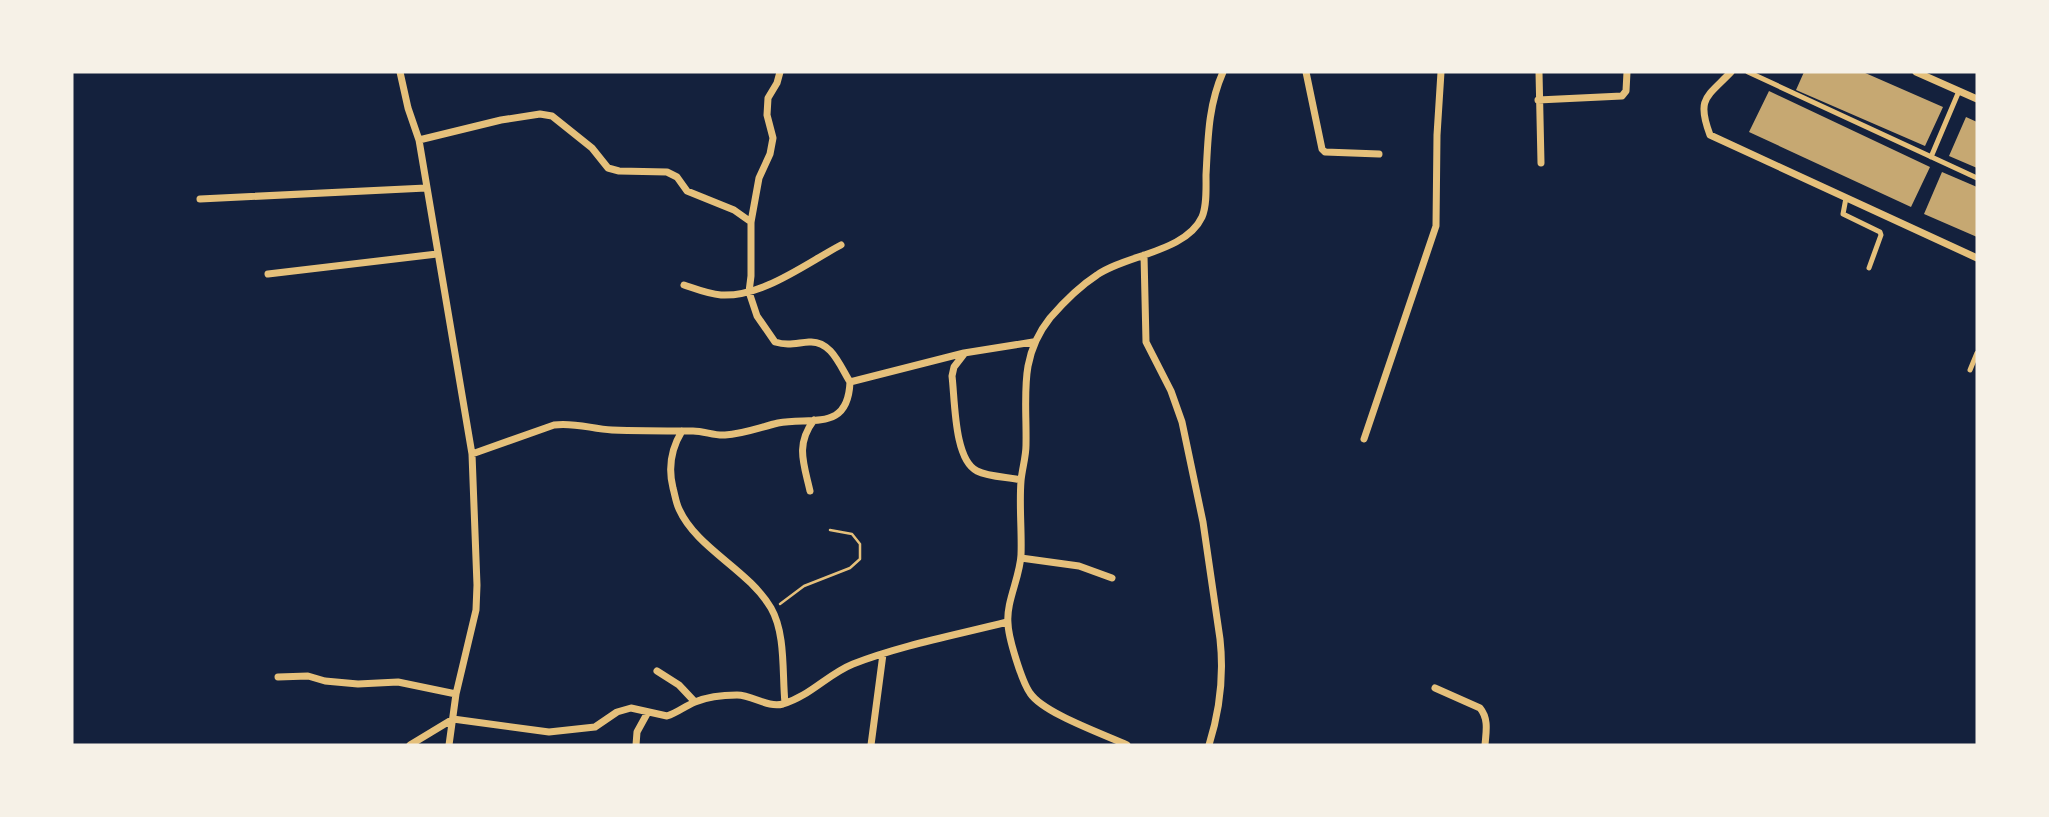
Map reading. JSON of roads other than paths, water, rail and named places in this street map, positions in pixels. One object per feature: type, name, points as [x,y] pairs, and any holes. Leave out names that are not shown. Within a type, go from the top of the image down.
[{"type":"street","points":[[400,72],[419,140],[472,454],[478,585],[476,610],[456,694],[449,745]]},
{"type":"street","points":[[472,454],[565,423],[601,429],[725,435],[779,423],[814,420],[837,415],[844,410],[849,400],[850,382],[831,351],[822,343],[810,341],[792,345],[775,342],[757,316],[749,292],[752,264],[751,222],[759,178],[770,154],[773,138],[767,115],[768,98],[780,72]]},
{"type":"street","points":[[1127,745],[1045,708],[1031,696],[1019,666],[1007,622],[1021,558],[1021,480],[1026,453],[1027,369],[1033,342],[1050,318],[1097,274],[1122,261],[1144,255],[1178,240],[1194,229],[1202,216],[1206,189],[1209,113],[1213,94],[1223,72]]},
{"type":"street","points":[[1306,72],[1322,149],[1325,152],[1379,154]]},
{"type":"street","points":[[1364,439],[1436,226],[1441,72]]},
{"type":"street","points":[[1539,72],[1541,163]]},
{"type":"street","points":[[1538,100],[1622,96],[1626,91],[1627,72]]},
{"type":"street","points":[[1731,72],[1705,99],[1702,106],[1710,135],[1977,258]]},
{"type":"street","points":[[1916,72],[1977,99]]},
{"type":"street","points":[[419,140],[501,120],[540,114],[552,116],[592,148],[608,167],[619,171],[667,172],[677,177],[687,191],[734,210],[751,222]]},
{"type":"street","points":[[200,199],[426,188]]},
{"type":"street","points":[[684,285],[717,295],[749,292],[841,245]]},
{"type":"street","points":[[268,274],[437,254]]},
{"type":"street","points":[[1144,255],[1146,342],[1171,390],[1182,422],[1203,522],[1220,639],[1221,696],[1209,745]]},
{"type":"street","points":[[850,382],[964,354],[1033,342]]},
{"type":"street","points":[[964,354],[954,367],[952,376],[960,447],[964,458],[977,471],[1021,480]]},
{"type":"street","points":[[810,491],[801,448],[806,431],[814,420]]},
{"type":"street","points":[[682,431],[675,443],[670,463],[671,480],[679,509],[690,526],[757,588],[772,610],[779,632],[785,703]]},
{"type":"street","points":[[1021,558],[1079,566],[1112,578]]},
{"type":"street","points":[[410,745],[453,719],[549,732],[595,727],[617,712],[631,708],[667,716],[695,702],[724,695],[742,695],[773,705],[785,703],[815,688],[840,670],[883,654],[1007,622]]},
{"type":"street","points":[[871,745],[883,654]]},
{"type":"street","points":[[657,671],[679,685],[695,702]]},
{"type":"street","points":[[278,677],[308,676],[325,681],[358,684],[398,682],[456,694]]},
{"type":"street","points":[[1435,688],[1484,712],[1487,719],[1485,745]]},
{"type":"street","points":[[636,745],[637,732],[648,712]]},
{"type":"lane","points":[[1748,72],[1977,178]]},
{"type":"lane","points":[[1931,157],[1959,91]]},
{"type":"lane","points":[[1846,198],[1842,213],[1880,232],[1881,235],[1869,268]]},
{"type":"lane","points":[[1970,370],[1977,353]]}]
